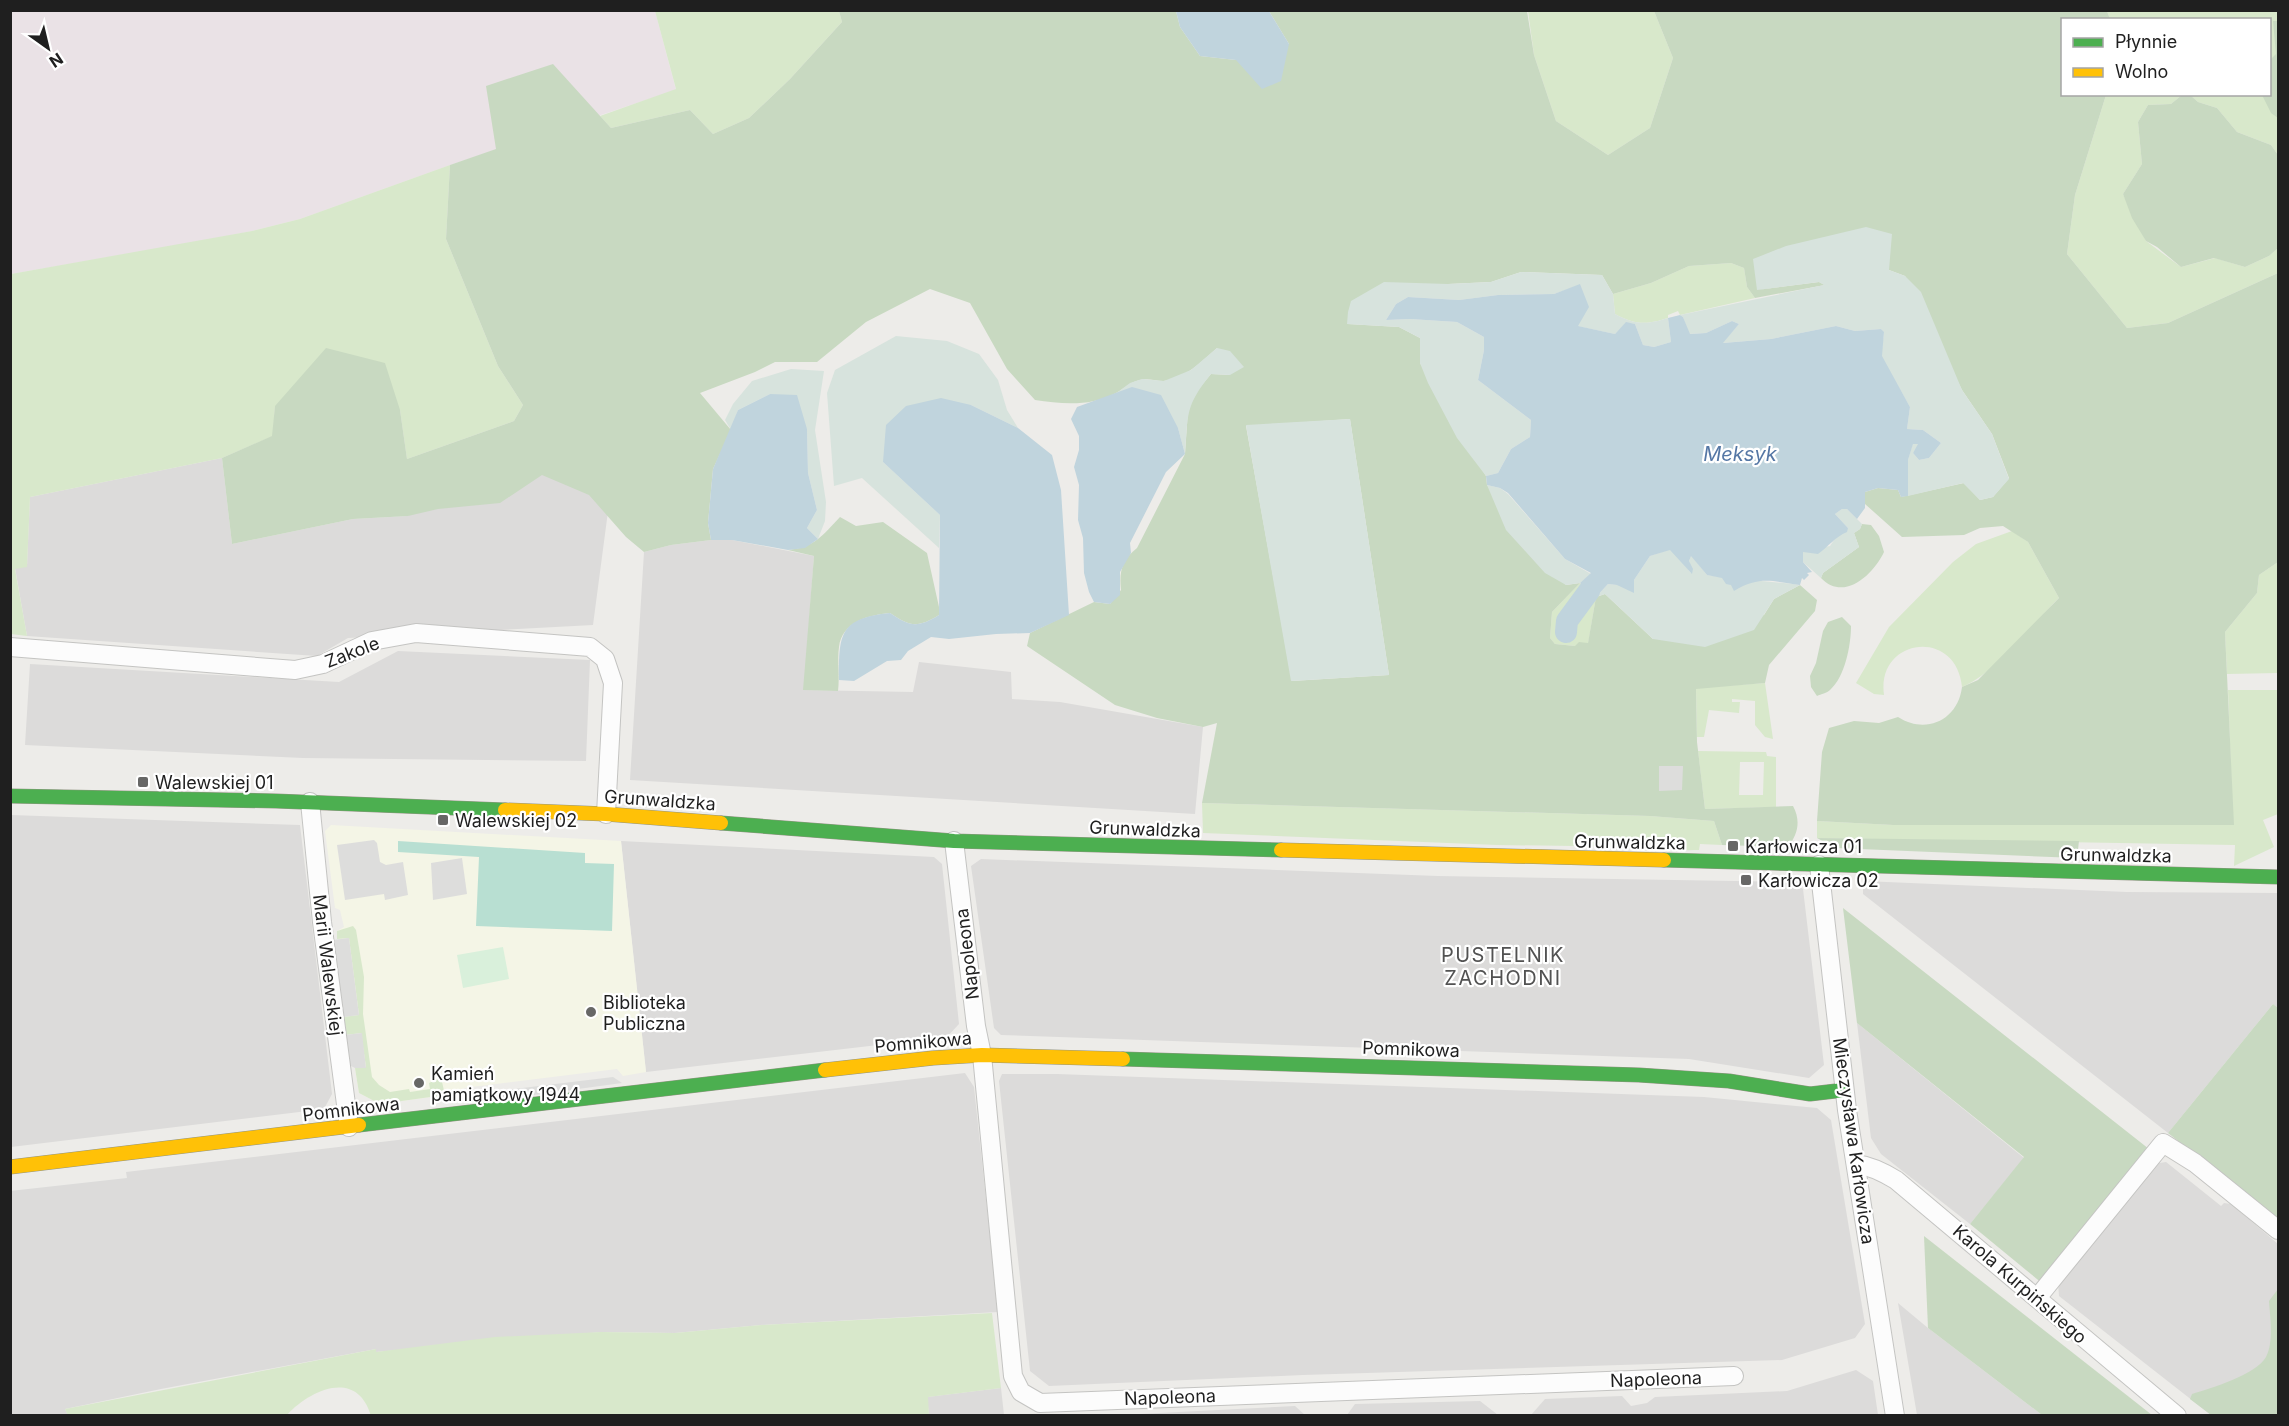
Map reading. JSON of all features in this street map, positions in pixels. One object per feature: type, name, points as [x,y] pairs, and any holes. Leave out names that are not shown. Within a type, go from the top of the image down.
[{"type":"street","name":"Zakole","points":[[10,647],[295,670],[323,664],[372,641],[416,633],[590,647],[605,659],[613,682],[606,814]]},
{"type":"street","name":"Grunwaldzka","points":[[10,796],[310,802],[606,814],[954,840],[2278,877]]},
{"type":"street","name":"Marii Walewskiej","points":[[310,802],[322,922],[349,1127]]},
{"type":"street","name":"Napoleona","points":[[954,840],[976,1026],[982,1055],[1013,1376],[1021,1392],[1040,1403],[1734,1376]]},
{"type":"street","name":"Mieczysława Karłowicza","points":[[1819,865],[1844,1090],[1895,1416]]},
{"type":"street","name":"Pomnikowa","points":[[10,1167],[779,1076],[982,1055],[1639,1075],[1729,1081],[1810,1094],[1844,1090]]},
{"type":"street","points":[[2037,1298],[2163,1143],[2195,1163],[2278,1230]]},
{"type":"street","name":"Karola Kurpińskiego","points":[[1856,1164],[1881,1171],[1896,1180],[2177,1416]]},
{"type":"shaded area","points":[[11,11],[655,11],[676,90],[450,165],[300,219],[190,243],[11,274]]},
{"type":"shaded area","points":[[1866,227],[1892,234],[1889,270],[1905,276],[1921,292],[1962,390],[1992,434],[2009,479],[1993,497],[1980,500],[1963,483],[1908,496],[1908,460],[1913,443],[1919,444],[1913,453],[1919,460],[1929,458],[1941,443],[1923,430],[1907,429],[1910,407],[1881,356],[1884,333],[1881,329],[1855,331],[1836,326],[1771,339],[1722,343],[1739,324],[1732,321],[1706,333],[1689,334],[1683,317],[1680,315],[1824,285],[1819,282],[1757,290],[1753,259],[1786,246]]},
{"type":"shaded area","points":[[1521,272],[1602,275],[1613,294],[1615,314],[1641,323],[1668,318],[1671,342],[1654,347],[1643,345],[1635,324],[1626,323],[1615,334],[1577,326],[1580,285],[1554,294],[1498,295],[1459,300],[1408,297],[1396,304],[1386,320],[1457,322],[1484,337],[1478,380],[1531,420],[1530,437],[1511,449],[1498,473],[1486,476],[1457,438],[1428,383],[1420,363],[1420,338],[1399,327],[1347,324],[1348,312],[1351,301],[1384,282],[1448,284],[1491,282]]},
{"type":"shaded area","points":[[896,336],[947,341],[979,354],[998,380],[1007,410],[1018,428],[971,405],[883,462],[940,515],[939,548],[862,478],[834,486],[827,393],[835,370]]},
{"type":"shaded area","points":[[1217,348],[1230,351],[1244,367],[1230,375],[1211,374],[1196,394],[1189,411],[1185,454],[1178,428],[1115,394],[1130,383],[1142,379],[1164,381],[1191,370]]},
{"type":"shaded area","points":[[791,369],[824,371],[815,430],[826,502],[825,521],[818,539],[807,528],[817,510],[808,473],[807,429],[770,394],[738,410],[731,430],[725,420],[733,404],[752,381]]},
{"type":"shaded area","points":[[621,413],[593,625],[348,638],[317,656],[27,636],[15,568],[27,566],[30,497],[222,458],[232,544],[353,519],[407,516]]},
{"type":"shaded area","points":[[1350,419],[1389,675],[1291,681],[1246,425]]},
{"type":"shaded area","points":[[1487,485],[1500,488],[1508,494],[1565,559],[1591,574],[1580,583],[1566,585],[1545,573],[1506,530]]},
{"type":"shaded area","points":[[1842,509],[1847,509],[1862,524],[1860,529],[1854,533],[1859,547],[1823,573],[1821,578],[1803,562],[1803,551],[1830,546],[1837,536],[1848,528],[1835,514]]},
{"type":"shaded area","points":[[732,540],[814,556],[804,690],[913,692],[919,662],[1011,672],[1012,699],[1060,702],[1203,727],[1195,814],[630,780],[644,552],[671,545]]},
{"type":"shaded area","points":[[1671,549],[1691,573],[1689,561],[1691,555],[1707,575],[1800,585],[1774,599],[1754,630],[1705,647],[1653,639],[1605,594],[1596,597],[1608,584],[1617,585],[1634,580],[1650,556]]},
{"type":"shaded area","points":[[398,651],[590,660],[586,761],[303,758],[25,745],[30,664],[339,682]]},
{"type":"shaded area","points":[[1659,766],[1683,766],[1682,790],[1659,791]]},
{"type":"shaded area","points":[[11,815],[300,825],[332,1094],[324,1109],[11,1147]]},
{"type":"shaded area","points":[[331,825],[621,841],[646,1072],[623,1076],[617,1069],[464,1088],[460,1093],[380,1104],[359,1093],[355,1068],[365,1068],[349,938],[337,939],[337,931],[344,927],[340,910],[335,908],[325,831]]},
{"type":"shaded area","points":[[374,840],[377,843],[380,862],[386,865],[403,862],[408,895],[385,900],[384,894],[345,900],[337,845]]},
{"type":"shaded area","points":[[621,841],[934,857],[942,864],[959,1024],[947,1037],[646,1072]]},
{"type":"shaded area","points":[[462,858],[467,894],[433,900],[431,863]]},
{"type":"shaded area","points":[[981,859],[1438,876],[1794,882],[1803,889],[1824,1065],[1809,1078],[1689,1059],[1001,1035],[994,1028],[971,866]]},
{"type":"shaded area","points":[[1863,881],[2127,892],[2278,893],[2278,1008],[2273,1004],[2168,1133],[1863,894]]},
{"type":"shaded area","points":[[349,938],[359,1015],[343,1017],[333,940]]},
{"type":"shaded area","points":[[1857,1023],[2024,1158],[1970,1224],[1881,1154],[1871,1138]]},
{"type":"shaded area","points":[[362,1033],[366,1068],[355,1068],[349,1065],[345,1035]]},
{"type":"shaded area","points":[[965,1073],[974,1087],[998,1312],[761,1325],[675,1333],[601,1332],[376,1352],[376,1349],[65,1409],[68,1415],[11,1415],[10,1191],[127,1178],[126,1172]]},
{"type":"shaded area","points":[[1002,1074],[1057,1074],[1704,1097],[1817,1108],[1831,1120],[1865,1324],[1855,1338],[1782,1360],[1303,1375],[1049,1386],[1030,1371],[999,1081]]},
{"type":"shaded area","points":[[613,1077],[622,1083],[483,1102],[490,1092]]},
{"type":"shaded area","points":[[2166,1162],[2221,1206],[2224,1203],[2231,1204],[2278,1244],[2278,1415],[2211,1415],[2059,1296],[2058,1283],[2153,1164]]},
{"type":"shaded area","points":[[1898,1303],[1928,1328],[2042,1415],[1917,1415]]},
{"type":"shaded area","points":[[1856,1370],[1873,1381],[1878,1415],[1531,1415],[1545,1399],[1622,1396],[1631,1406],[1647,1403],[1655,1397],[1787,1391]]},
{"type":"shaded area","points":[[1001,1388],[1004,1415],[929,1415],[927,1397]]},
{"type":"shaded area","points":[[1480,1401],[1498,1415],[1347,1415],[1355,1404]]},
{"type":"shaded area","points":[[1295,1406],[1305,1415],[1120,1415]]},
{"type":"green space","points":[[655,11],[839,11],[842,22],[790,79],[749,118],[713,134],[690,110],[611,128],[600,116],[676,89]]},
{"type":"green space","points":[[839,11],[1176,11],[1180,27],[1200,56],[1236,60],[1289,44],[1269,11],[1527,11],[1534,55],[1556,121],[1608,155],[1650,128],[1673,58],[1654,11],[2107,11],[2110,18],[2061,18],[2061,96],[2106,96],[2075,195],[2067,254],[2127,328],[2168,323],[2278,273],[2278,562],[2259,575],[2257,593],[2225,632],[2234,825],[1893,825],[1817,821],[1822,752],[1829,728],[1854,721],[1879,723],[1898,717],[1919,725],[1939,721],[1954,708],[1962,687],[1978,680],[2059,598],[2028,542],[2003,526],[1980,528],[1964,535],[1902,537],[1865,504],[1865,492],[1878,488],[1898,490],[1901,497],[1964,483],[1980,500],[1993,497],[2009,478],[1992,434],[1962,390],[1905,276],[1889,270],[1757,290],[1819,282],[1825,285],[1755,298],[1747,287],[1744,268],[1731,263],[1689,266],[1651,283],[1613,294],[1602,275],[1521,272],[1491,282],[1448,284],[1348,312],[1348,324],[1399,327],[1420,338],[1420,363],[1486,476],[1487,485],[1566,585],[1580,583],[1552,612],[1550,638],[1555,644],[1575,646],[1579,642],[1588,643],[1596,597],[1605,594],[1653,639],[1764,615],[1774,599],[1800,585],[1817,600],[1815,611],[1769,665],[1765,683],[1696,689],[1697,742],[1705,809],[1793,806],[1797,817],[1797,827],[1788,847],[1722,845],[1714,821],[1650,816],[1202,803],[1217,723],[1203,727],[1157,718],[1115,705],[1027,646],[1030,633],[1094,602],[1110,604],[1121,590],[1121,572],[1125,562],[1137,548],[1185,454],[1188,410],[1196,392],[1211,374],[1230,375],[1217,348],[1193,369],[1171,380],[1140,380],[1096,401],[1066,403],[1035,400],[1007,369],[970,303],[930,289],[866,322],[817,362],[775,362],[700,393],[731,430],[713,469],[708,523],[711,540],[671,545],[644,552],[626,537],[589,495],[542,475],[500,503],[438,509],[408,516],[353,519],[232,544],[222,458],[272,436],[275,406],[326,348],[385,363],[400,410],[407,459],[514,421],[523,405],[498,366],[446,239],[450,165],[496,149],[486,86],[553,64],[611,128],[690,110],[713,134],[749,118],[790,79],[842,22]],"holes":[[[1350,419],[1389,675],[1292,681],[1246,426]]]},
{"type":"green space","points":[[1528,11],[1654,11],[1673,58],[1650,128],[1608,155],[1556,121],[1534,55]]},
{"type":"green space","points":[[2107,11],[2278,11],[2278,155],[2271,145],[2237,132],[2217,108],[2198,102],[2191,96],[2271,96],[2271,18],[2110,18]]},
{"type":"green space","points":[[2273,21],[2278,21],[2278,118],[2271,113],[2262,96],[2271,96],[2271,59],[2276,54]]},
{"type":"green space","points":[[2106,96],[2181,96],[2171,104],[2148,105],[2138,122],[2142,164],[2123,194],[2146,241],[2181,267],[2215,258],[2245,267],[2269,256],[2278,248],[2278,273],[2168,323],[2127,328],[2067,254],[2075,195]]},
{"type":"green space","points":[[2181,96],[2191,96],[2198,102],[2217,108],[2237,132],[2271,145],[2278,155],[2278,248],[2269,256],[2245,267],[2214,258],[2181,267],[2146,241],[2132,218],[2123,194],[2142,164],[2138,122],[2148,105],[2171,104]]},
{"type":"green space","points":[[450,165],[446,239],[498,366],[523,405],[514,421],[407,459],[400,410],[275,406],[273,436],[222,458],[30,497],[27,567],[15,569],[27,636],[11,634],[11,274],[252,231],[300,219]]},
{"type":"green space","points":[[1731,263],[1744,268],[1747,287],[1755,298],[1680,315],[1678,311],[1668,315],[1668,318],[1647,323],[1635,322],[1615,314],[1613,294],[1651,283],[1689,266]]},
{"type":"green space","points":[[840,517],[856,526],[883,522],[927,553],[939,615],[920,624],[903,621],[890,613],[857,621],[845,631],[841,638],[838,652],[838,691],[803,690],[814,556],[788,550],[812,543]]},
{"type":"green space","points":[[1862,524],[1871,525],[1879,536],[1884,552],[1873,569],[1857,583],[1839,587],[1830,585],[1821,578],[1823,573],[1859,547],[1854,533],[1860,529]]},
{"type":"green space","points":[[2012,531],[2028,542],[2059,598],[2001,660],[1962,687],[1957,668],[1946,655],[1933,648],[1918,647],[1904,652],[1892,661],[1885,676],[1884,695],[1874,694],[1856,683],[1889,627],[1953,562],[1976,544]]},
{"type":"green space","points":[[2278,562],[2278,673],[2227,674],[2225,632],[2257,593],[2259,575]]},
{"type":"green space","points":[[1580,583],[1596,597],[1588,644],[1575,646],[1555,644],[1550,638],[1552,612]]},
{"type":"green space","points":[[1842,617],[1851,626],[1846,660],[1835,684],[1829,691],[1817,696],[1811,687],[1810,676],[1816,663],[1823,631],[1828,622]]},
{"type":"green space","points":[[1765,683],[1773,739],[1765,737],[1755,725],[1755,701],[1732,699],[1732,702],[1740,702],[1739,713],[1709,710],[1704,737],[1697,737],[1696,688]]},
{"type":"green space","points":[[2228,690],[2278,690],[2278,814],[2263,820],[2274,847],[2234,866],[2235,845],[1817,838],[1817,821],[1893,825],[2233,825]]},
{"type":"green space","points":[[1698,751],[1766,752],[1767,756],[1776,757],[1776,807],[1705,809]],"holes":[[[1740,762],[1764,762],[1763,795],[1739,795]]]},
{"type":"green space","points":[[1202,803],[1650,816],[1714,821],[1722,845],[1700,844],[1699,850],[1685,850],[1676,849],[1665,841],[1650,841],[1643,847],[1497,845],[1203,833]]},
{"type":"green space","points":[[1817,838],[2079,841],[2077,858],[1835,848]]},
{"type":"green space","points":[[398,841],[585,853],[585,863],[614,864],[612,931],[476,926],[479,857],[398,852]]},
{"type":"green space","points":[[1843,908],[2149,1149],[2043,1284],[1970,1224],[2024,1157],[1857,1023]]},
{"type":"green space","points":[[353,926],[356,930],[364,977],[363,1014],[372,1077],[390,1092],[409,1089],[410,1092],[430,1089],[429,1083],[438,1079],[440,1073],[445,1095],[380,1104],[359,1093],[355,1068],[366,1067],[361,1033],[345,1035],[343,1017],[359,1015],[349,938],[337,939],[337,931]]},
{"type":"green space","points":[[503,947],[509,979],[463,988],[457,955]]},
{"type":"green space","points":[[2273,1004],[2278,1008],[2278,1220],[2168,1133]]},
{"type":"green space","points":[[1924,1236],[2152,1415],[2042,1415],[1928,1328]]},
{"type":"green space","points":[[2278,1289],[2278,1415],[2211,1415],[2190,1399],[2192,1394],[2232,1380],[2261,1364],[2270,1344],[2269,1301]]},
{"type":"green space","points":[[992,1313],[1001,1388],[928,1397],[929,1415],[371,1416],[364,1401],[355,1392],[344,1388],[332,1388],[320,1392],[308,1398],[287,1415],[68,1416],[65,1409],[376,1349],[376,1352],[495,1337],[601,1332],[675,1333],[761,1325]]},
{"type":"water","points":[[1176,11],[1269,11],[1289,44],[1281,81],[1262,89],[1236,60],[1200,56],[1180,27]]},
{"type":"water","name":"Meksyk","points":[[1580,284],[1589,307],[1578,326],[1615,334],[1626,322],[1635,324],[1643,345],[1654,347],[1671,342],[1668,318],[1680,315],[1690,334],[1706,333],[1732,321],[1739,324],[1723,343],[1771,339],[1836,326],[1855,331],[1881,329],[1884,332],[1882,356],[1910,407],[1907,429],[1923,430],[1941,443],[1929,458],[1919,460],[1913,453],[1918,444],[1913,444],[1908,460],[1908,496],[1901,497],[1898,490],[1878,488],[1865,492],[1865,508],[1857,519],[1847,509],[1842,509],[1835,514],[1848,528],[1847,532],[1818,554],[1803,552],[1803,562],[1812,572],[1807,573],[1809,575],[1804,580],[1802,578],[1800,585],[1758,581],[1734,591],[1731,585],[1726,584],[1722,578],[1707,575],[1691,556],[1689,561],[1693,569],[1692,574],[1670,550],[1650,556],[1634,580],[1634,593],[1617,585],[1608,584],[1596,597],[1580,583],[1591,573],[1565,559],[1508,493],[1500,488],[1487,485],[1486,476],[1498,473],[1511,449],[1530,437],[1531,420],[1478,380],[1484,337],[1457,322],[1386,320],[1396,304],[1408,297],[1459,300],[1498,295],[1554,294]]},
{"type":"water","points":[[1132,387],[1161,395],[1178,428],[1185,454],[1166,472],[1130,543],[1131,553],[1120,572],[1120,595],[1110,604],[1094,602],[1084,573],[1083,538],[1078,520],[1079,485],[1074,467],[1079,450],[1079,436],[1071,419],[1077,407]]},
{"type":"water","points":[[770,394],[797,395],[807,429],[808,473],[817,510],[807,528],[818,539],[805,548],[788,550],[732,540],[711,540],[708,523],[713,469],[738,410]]},
{"type":"water","points":[[941,398],[971,405],[1018,428],[1052,455],[1061,490],[1069,615],[1030,633],[949,639],[931,637],[908,651],[901,660],[887,661],[854,681],[839,680],[842,640],[845,631],[851,625],[873,615],[890,613],[903,621],[914,624],[920,624],[939,615],[940,515],[883,462],[886,425],[906,406]]},
{"type":"waterway","points":[[1566,632],[1567,621],[1589,591]]},
{"type":"traffic: fast","points":[[10,796],[276,801],[505,810]]},
{"type":"traffic: fast","points":[[721,823],[954,841],[1281,850]]},
{"type":"traffic: fast","points":[[1664,860],[2278,877]]},
{"type":"traffic: fast","points":[[1123,1059],[1639,1075],[1729,1081],[1810,1094],[1844,1090]]},
{"type":"traffic: fast","points":[[359,1125],[825,1070]]},
{"type":"traffic: slow","points":[[505,810],[606,814],[721,823]]},
{"type":"traffic: slow","points":[[1281,850],[1664,860]]},
{"type":"traffic: slow","points":[[825,1070],[982,1055],[1123,1059]]},
{"type":"traffic: slow","points":[[10,1167],[359,1125]]},
{"type":"place","name":"Walewskiej 01","points":[[143,782]]},
{"type":"place","name":"Walewskiej 02","points":[[443,820]]},
{"type":"place","name":"Karłowicza 01","points":[[1733,846]]},
{"type":"place","name":"Karłowicza 02","points":[[1746,880]]},
{"type":"place","name":"Biblioteka Publiczna","points":[[591,1012]]},
{"type":"place","name":"Kamień pamiątkowy 1944","points":[[419,1083]]},
{"type":"district","name":"PUSTELNIK ZACHODNI","points":[[1503,966]]}]
